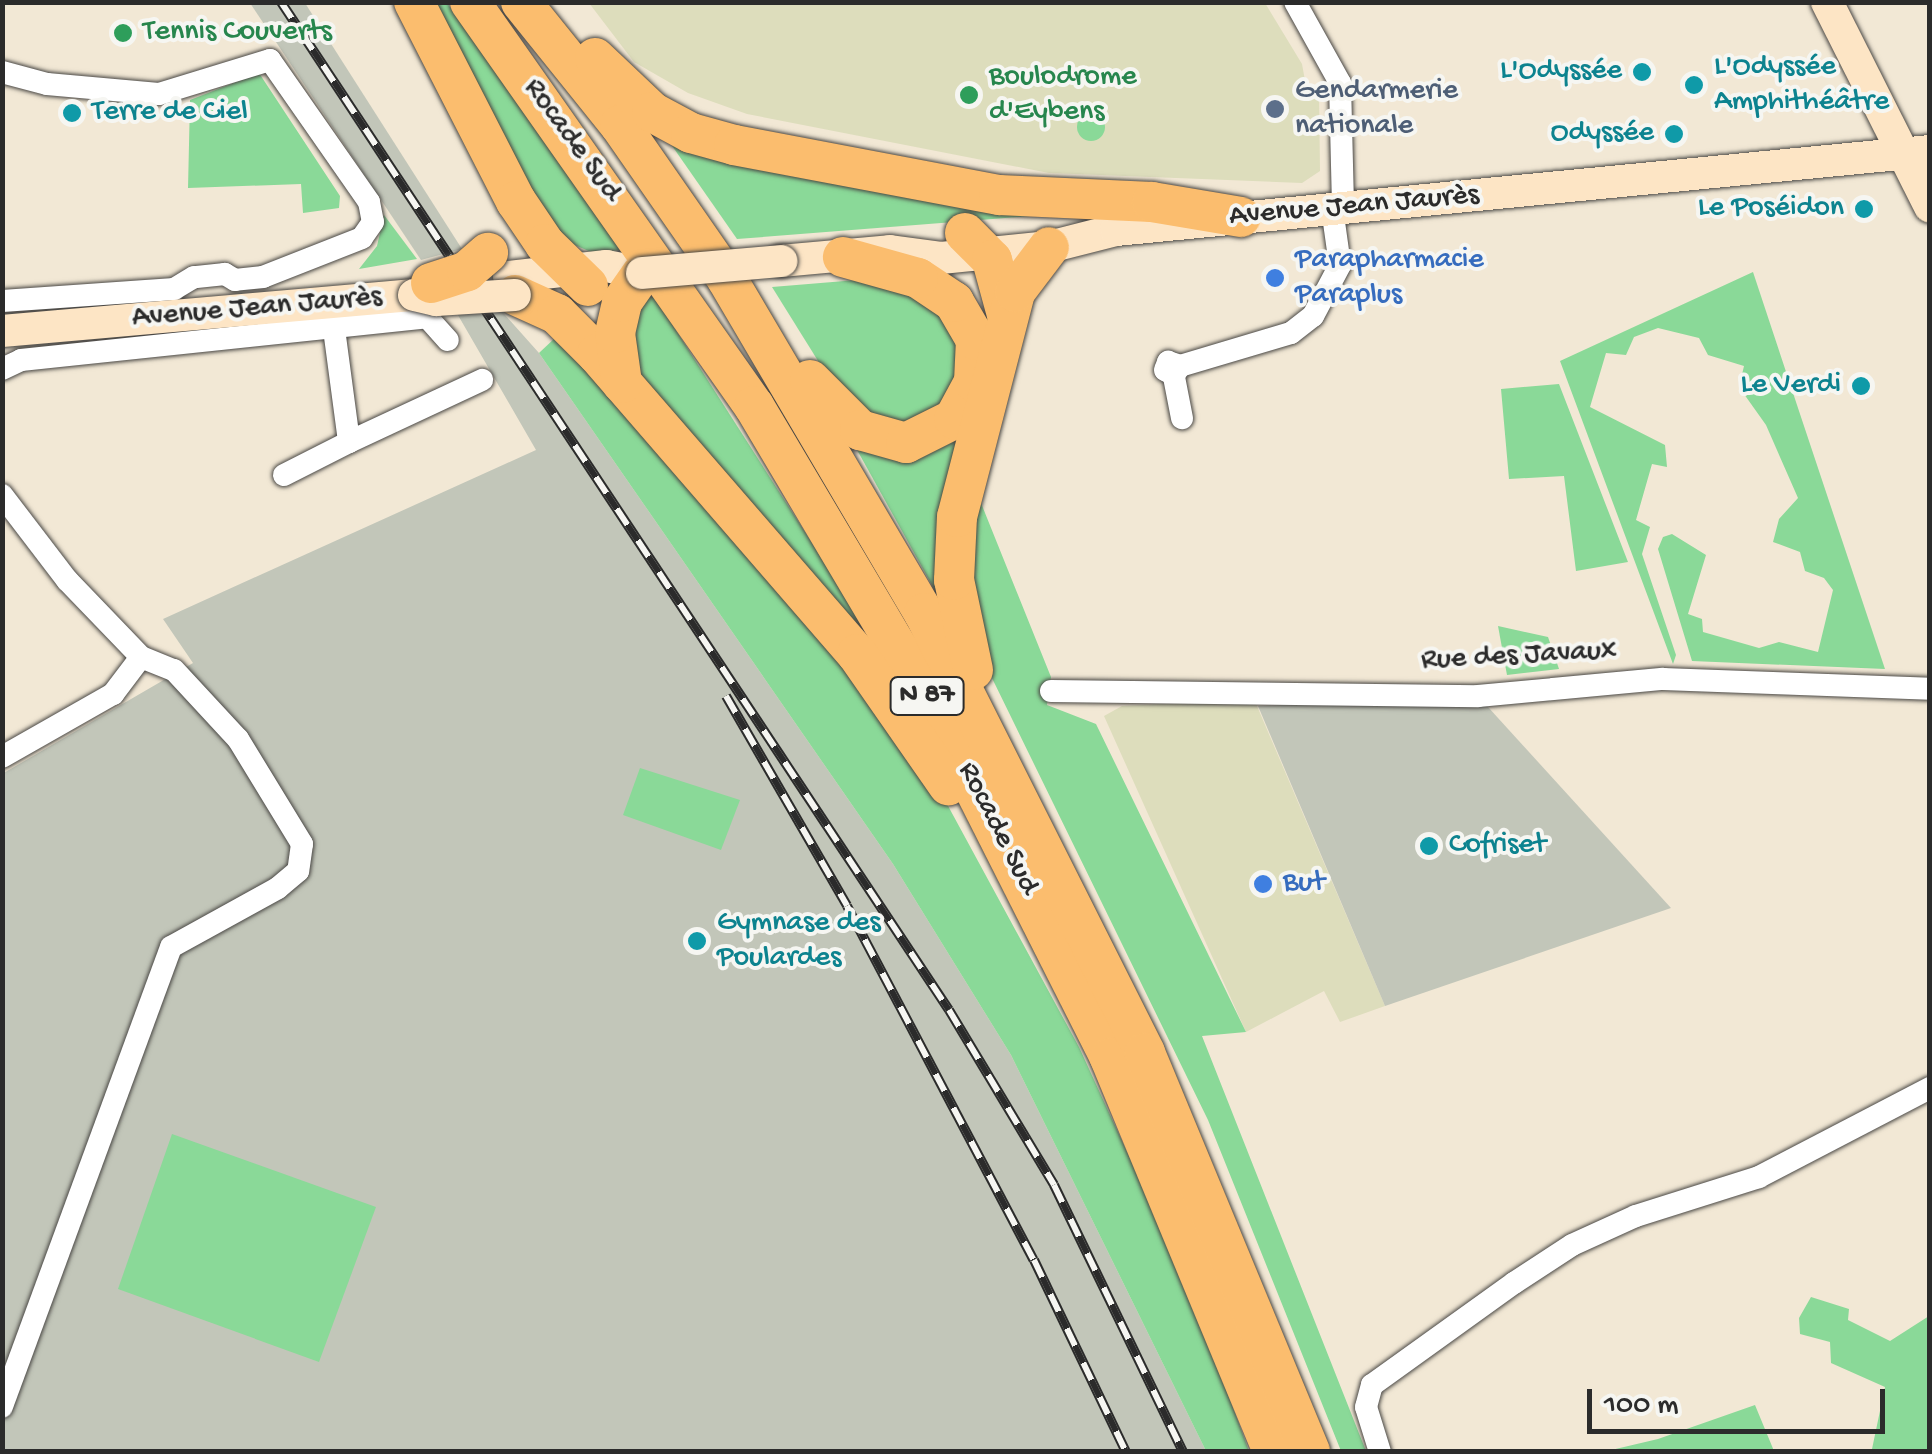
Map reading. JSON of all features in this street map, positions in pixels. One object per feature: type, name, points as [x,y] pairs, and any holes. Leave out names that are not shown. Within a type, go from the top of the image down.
[{"type":"highway","points":[[414,2],[497,167],[545,244],[579,278]]},
{"type":"highway","name":"Rocade Sud","points":[[470,2],[689,308],[875,604],[1042,917],[1174,1202],[1273,1452]]},
{"type":"highway","name":"Rocade Sud","points":[[521,2],[681,210],[868,512],[1035,827],[1185,1141],[1310,1452]]},
{"type":"highway","points":[[544,2],[629,94],[700,136],[999,196],[1152,202],[1241,218]]},
{"type":"highway","points":[[497,167],[504,210],[504,275]]},
{"type":"highway","points":[[681,210],[839,412],[886,441],[928,437],[954,418],[971,393],[978,356],[973,329],[932,286],[843,257]]},
{"type":"highway","points":[[976,243],[1007,315]]},
{"type":"highway","points":[[1007,315],[1026,272],[1050,247]]},
{"type":"highway","points":[[422,289],[467,271],[504,275],[572,326],[857,654],[922,744],[977,833],[1174,1202]]},
{"type":"highway","points":[[622,383],[615,333],[622,302],[642,273]]},
{"type":"highway","name":"N 87","points":[[1007,315],[1001,364],[956,517],[956,600],[968,658],[1035,827]]},
{"type":"main road","points":[[1827,2],[1916,153],[1930,207]]},
{"type":"main road","name":"Avenue Jean Jaurès","points":[[504,275],[579,278],[890,251],[941,258],[976,243],[1050,247],[1116,230],[1916,153]]},
{"type":"main road","points":[[976,243],[1116,230]]},
{"type":"main road","name":"Avenue Jean Jaurès","points":[[2,331],[422,289]]},
{"type":"street","points":[[1182,418],[1177,371],[1291,333],[1312,316],[1340,264],[1340,83],[1295,2]]},
{"type":"street","name":"Avenue Jean Jaurès","points":[[2,72],[47,84],[160,94],[270,60],[369,202],[373,222],[362,238],[263,277],[235,280],[226,274],[194,277],[174,289],[2,300]]},
{"type":"street","name":"Avenue Jean Jaurès","points":[[2,369],[21,360],[428,317],[448,340]]},
{"type":"street","points":[[334,329],[349,442]]},
{"type":"street","points":[[284,475],[482,380]]},
{"type":"street","points":[[2,495],[67,580],[141,658],[174,670],[238,738],[302,844],[298,871],[171,947],[2,1407]]},
{"type":"street","points":[[2,756],[113,694],[141,658]]},
{"type":"street","name":"Rue des Javaux","points":[[1051,691],[1478,696],[1662,679],[1930,688]]},
{"type":"street","points":[[1380,1452],[1366,1407],[1372,1384],[1514,1283],[1572,1245],[1636,1216],[1760,1177],[1930,1088]]},
{"type":"shaded area","points":[[250,3],[305,3],[462,249],[421,260]]},
{"type":"shaded area","points":[[589,3],[1265,3],[1302,64],[1306,86],[1319,92],[1320,171],[1302,183],[1049,173],[747,114],[688,93],[634,62]]},
{"type":"shaded area","points":[[497,306],[539,353],[893,864],[1011,1055],[1206,1451],[3,1451],[2,774],[193,663],[163,619],[536,450],[455,310]]},
{"type":"shaded area","points":[[1478,696],[1671,908],[1385,1006],[1258,706]]},
{"type":"shaded area","points":[[1254,699],[1385,1006],[1340,1022],[1324,991],[1246,1032],[1104,716],[1122,706]]},
{"type":"green space","points":[[423,3],[447,3],[624,250],[591,252],[570,243],[536,209]]},
{"type":"green space","points":[[259,73],[340,196],[339,208],[303,213],[301,184],[188,188],[190,100]]},
{"type":"green space","points":[[1091,113],[1101,117],[1105,127],[1101,137],[1091,141],[1081,137],[1077,127],[1081,117]]},
{"type":"green space","points":[[668,140],[1056,214],[737,239]]},
{"type":"green space","points":[[384,215],[417,259],[359,269],[377,246]]},
{"type":"green space","points":[[1753,272],[1885,669],[1692,661],[1658,549],[1663,537],[1672,534],[1706,555],[1688,614],[1702,619],[1703,632],[1759,648],[1779,642],[1818,652],[1833,590],[1824,578],[1805,571],[1800,552],[1773,542],[1779,519],[1798,498],[1766,425],[1739,387],[1744,366],[1708,355],[1699,338],[1658,328],[1634,337],[1626,355],[1606,353],[1590,407],[1665,445],[1667,467],[1652,464],[1636,520],[1650,527],[1642,554],[1676,655],[1673,664],[1560,361]]},
{"type":"green space","points":[[857,280],[918,294],[952,320],[962,369],[944,409],[910,428],[868,419],[838,393],[772,287]]},
{"type":"green space","points":[[654,296],[904,687],[633,373],[635,300]]},
{"type":"green space","points":[[556,337],[857,680],[947,804],[1079,1047],[1187,1283],[1249,1451],[1206,1451],[1011,1055],[893,864],[539,353]]},
{"type":"green space","points":[[1559,384],[1628,562],[1576,571],[1564,476],[1509,479],[1501,389]]},
{"type":"green space","points":[[974,410],[939,598],[856,448]]},
{"type":"green space","points":[[979,498],[1051,677],[1047,705],[1096,724],[1246,1032],[1202,1036],[1366,1451],[1341,1451],[1208,1120],[990,674],[968,598]]},
{"type":"green space","points":[[1498,626],[1548,637],[1559,669],[1507,675]]},
{"type":"green space","points":[[640,768],[740,800],[721,850],[623,815]]},
{"type":"green space","points":[[172,1134],[376,1207],[319,1362],[118,1289]]},
{"type":"green space","points":[[1811,1297],[1849,1309],[1848,1320],[1890,1341],[1929,1316],[1929,1451],[1872,1449],[1885,1387],[1831,1363],[1830,1342],[1800,1334],[1799,1318]]},
{"type":"green space","points":[[1755,1405],[1774,1451],[1607,1451],[1658,1439]]},
{"type":"railway","points":[[281,2],[949,1010],[1054,1185],[1183,1452]]},
{"type":"railway","points":[[726,696],[847,906],[1034,1260],[1126,1452]]},
{"type":"place","name":"Tennis Couverts","points":[[123,33]]},
{"type":"place","name":"L'Odyssée","points":[[1642,72]]},
{"type":"place","name":"L'Odyssée Amphithéâtre","points":[[1694,85]]},
{"type":"place","name":"Boulodrome d'Eybens","points":[[969,95]]},
{"type":"place","name":"Gendarmerie nationale","points":[[1275,109]]},
{"type":"place","name":"Terre de Ciel","points":[[72,113]]},
{"type":"place","name":"Odyssée","points":[[1674,134]]},
{"type":"place","name":"Le Poséidon","points":[[1864,209]]},
{"type":"place","name":"Parapharmacie Paraplus","points":[[1275,278]]},
{"type":"place","name":"Le Verdi","points":[[1861,386]]},
{"type":"place","name":"Cofriset","points":[[1429,846]]},
{"type":"place","name":"But","points":[[1263,884]]},
{"type":"place","name":"Gymnase des Poulardes","points":[[697,941]]}]
